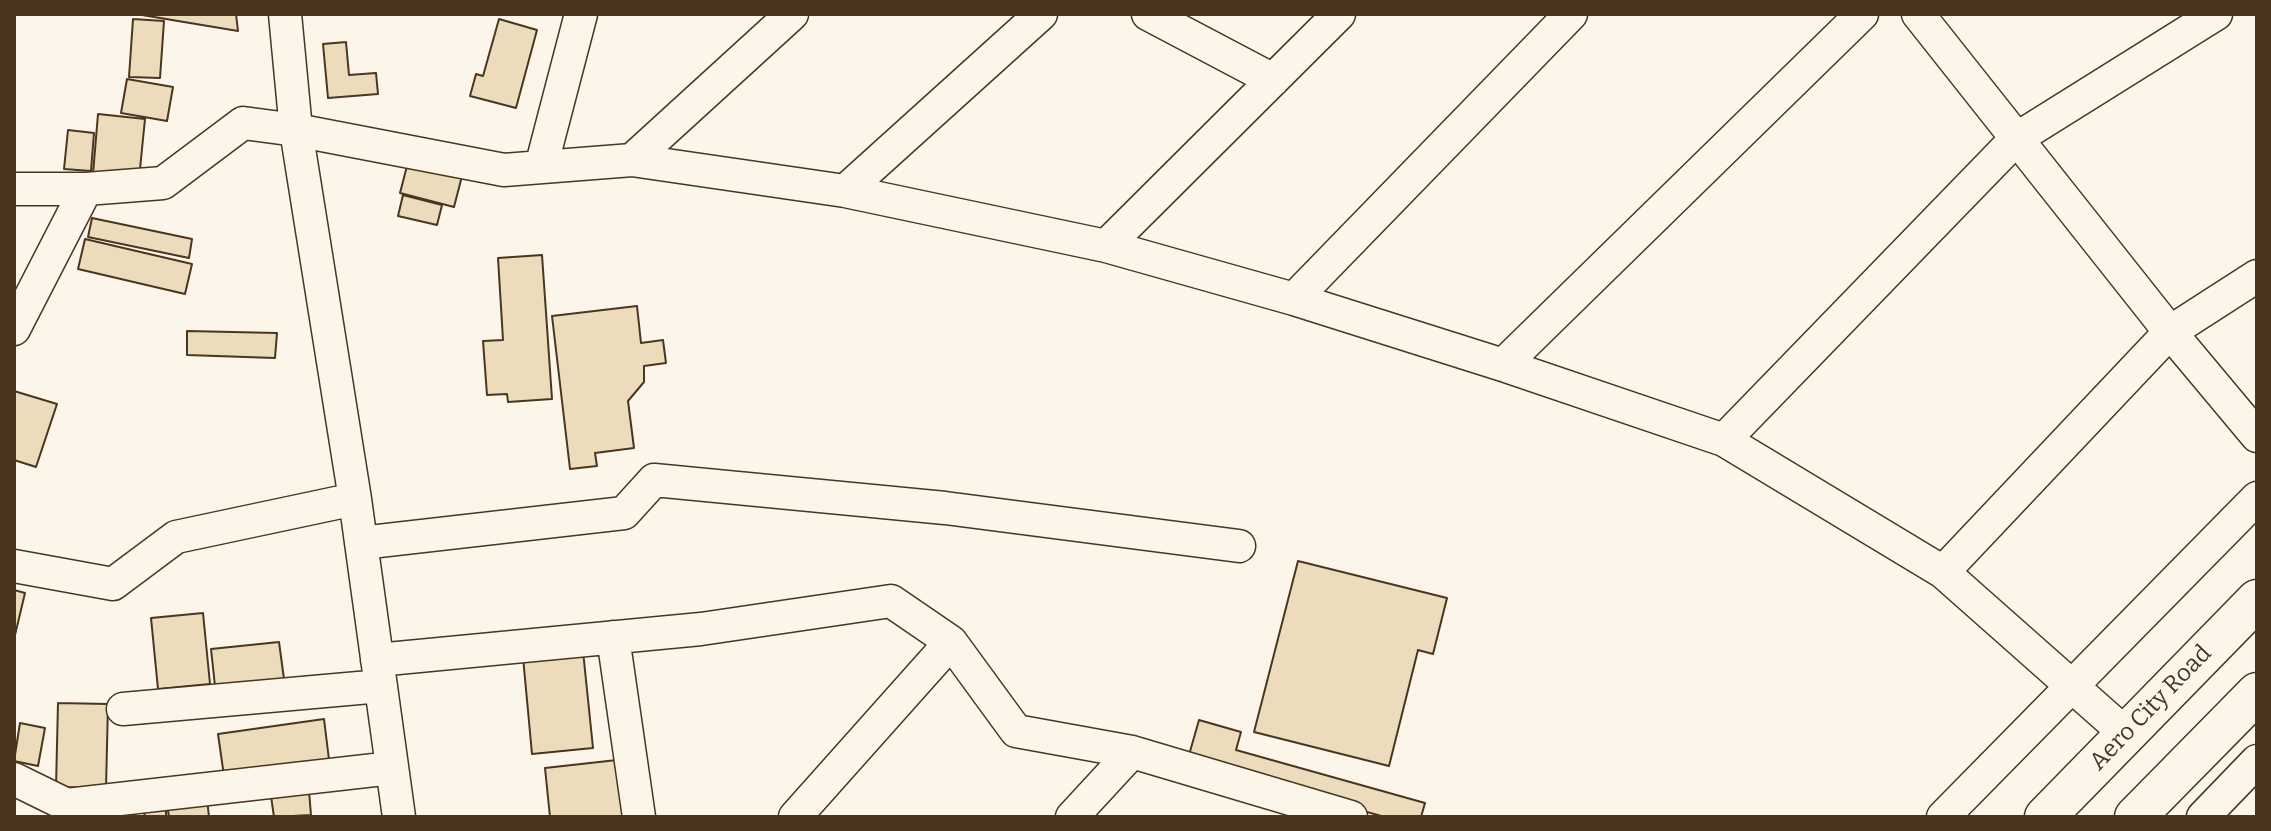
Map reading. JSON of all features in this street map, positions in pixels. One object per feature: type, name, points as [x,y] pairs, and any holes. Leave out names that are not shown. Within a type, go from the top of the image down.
[{"type":"street","points":[[285,14],[296,130],[355,499],[399,817]]},
{"type":"street","points":[[541,167],[581,14]]},
{"type":"street","points":[[632,160],[792,14]]},
{"type":"street","points":[[845,191],[1041,14]]},
{"type":"street","points":[[1148,14],[1273,80]]},
{"type":"street","points":[[1106,246],[1339,14]]},
{"type":"street","points":[[1294,299],[1571,14]]},
{"type":"street","points":[[1503,365],[1862,14]]},
{"type":"street","points":[[1918,14],[2170,332],[2257,436]]},
{"type":"street","points":[[1724,440],[2016,139],[2216,14]]},
{"type":"street","points":[[14,189],[86,189],[163,183],[243,123],[296,130],[504,170],[632,160],[845,191],[1106,246],[1294,299],[1503,365],[1724,440],[1943,572],[2126,734]]},
{"type":"street","points":[[14,329],[86,189]]},
{"type":"street","points":[[1943,572],[2170,332],[2257,276]]},
{"type":"street","points":[[361,543],[624,513],[654,480],[945,508],[1239,546]]},
{"type":"street","points":[[1943,817],[2257,498]]},
{"type":"street","points":[[14,566],[113,584],[176,537],[355,499]]},
{"type":"street","name":"Aero City Road","points":[[2045,817],[2257,600]]},
{"type":"street","points":[[123,709],[613,637],[701,629],[891,601],[951,642],[1016,731],[1132,752],[1351,817]]},
{"type":"street","points":[[613,637],[639,817]]},
{"type":"street","points":[[795,817],[951,642]]},
{"type":"street","points":[[2135,817],[2257,693]]},
{"type":"street","points":[[1072,817],[1132,752]]},
{"type":"street","points":[[2203,817],[2257,761]]},
{"type":"street","points":[[14,779],[67,805],[392,768]]},
{"type":"building","points":[[136,14],[236,14],[238,31]]},
{"type":"building","points":[[133,19],[164,21],[160,78],[129,77]]},
{"type":"building","points":[[499,19],[537,30],[516,108],[470,96],[476,74],[483,76]]},
{"type":"building","points":[[346,42],[349,75],[376,73],[378,94],[328,98],[323,44]]},
{"type":"building","points":[[127,79],[173,87],[167,121],[121,113]]},
{"type":"building","points":[[98,114],[145,119],[139,179],[93,174]]},
{"type":"building","points":[[68,130],[94,133],[91,171],[64,169]]},
{"type":"building","points":[[408,162],[462,176],[454,207],[400,193]]},
{"type":"building","points":[[403,195],[442,205],[437,225],[398,216]]},
{"type":"building","points":[[92,218],[192,239],[189,258],[88,237]]},
{"type":"building","points":[[85,239],[192,264],[185,294],[78,269]]},
{"type":"building","points":[[542,255],[552,399],[508,402],[507,394],[487,395],[483,341],[503,340],[498,258]]},
{"type":"building","points":[[637,306],[641,343],[663,340],[666,363],[644,366],[644,382],[628,401],[634,448],[595,453],[597,466],[570,469],[552,316]]},
{"type":"building","points":[[187,331],[277,333],[275,358],[187,355]]},
{"type":"building","points":[[14,391],[57,404],[36,467],[14,460]]},
{"type":"building","points":[[1298,561],[1447,598],[1433,654],[1418,650],[1389,766],[1254,732]]},
{"type":"building","points":[[14,590],[25,593],[15,635],[14,634]]},
{"type":"building","points":[[203,613],[210,684],[158,689],[151,618]]},
{"type":"building","points":[[279,642],[284,679],[215,686],[211,649]]},
{"type":"building","points":[[583,651],[593,748],[532,754],[523,657]]},
{"type":"building","points":[[58,703],[108,704],[106,788],[56,787]]},
{"type":"building","points":[[324,719],[330,768],[225,783],[218,734]]},
{"type":"building","points":[[1199,720],[1241,732],[1236,750],[1425,803],[1421,817],[1385,817],[1187,762]]},
{"type":"building","points":[[20,723],[45,728],[38,766],[14,761]]},
{"type":"building","points":[[617,760],[623,817],[550,817],[545,768]]},
{"type":"building","points":[[309,791],[311,815],[274,817],[271,796]]},
{"type":"building","points":[[207,799],[209,817],[169,817],[167,804]]},
{"type":"building","points":[[166,809],[166,817],[145,817],[144,812]]}]
